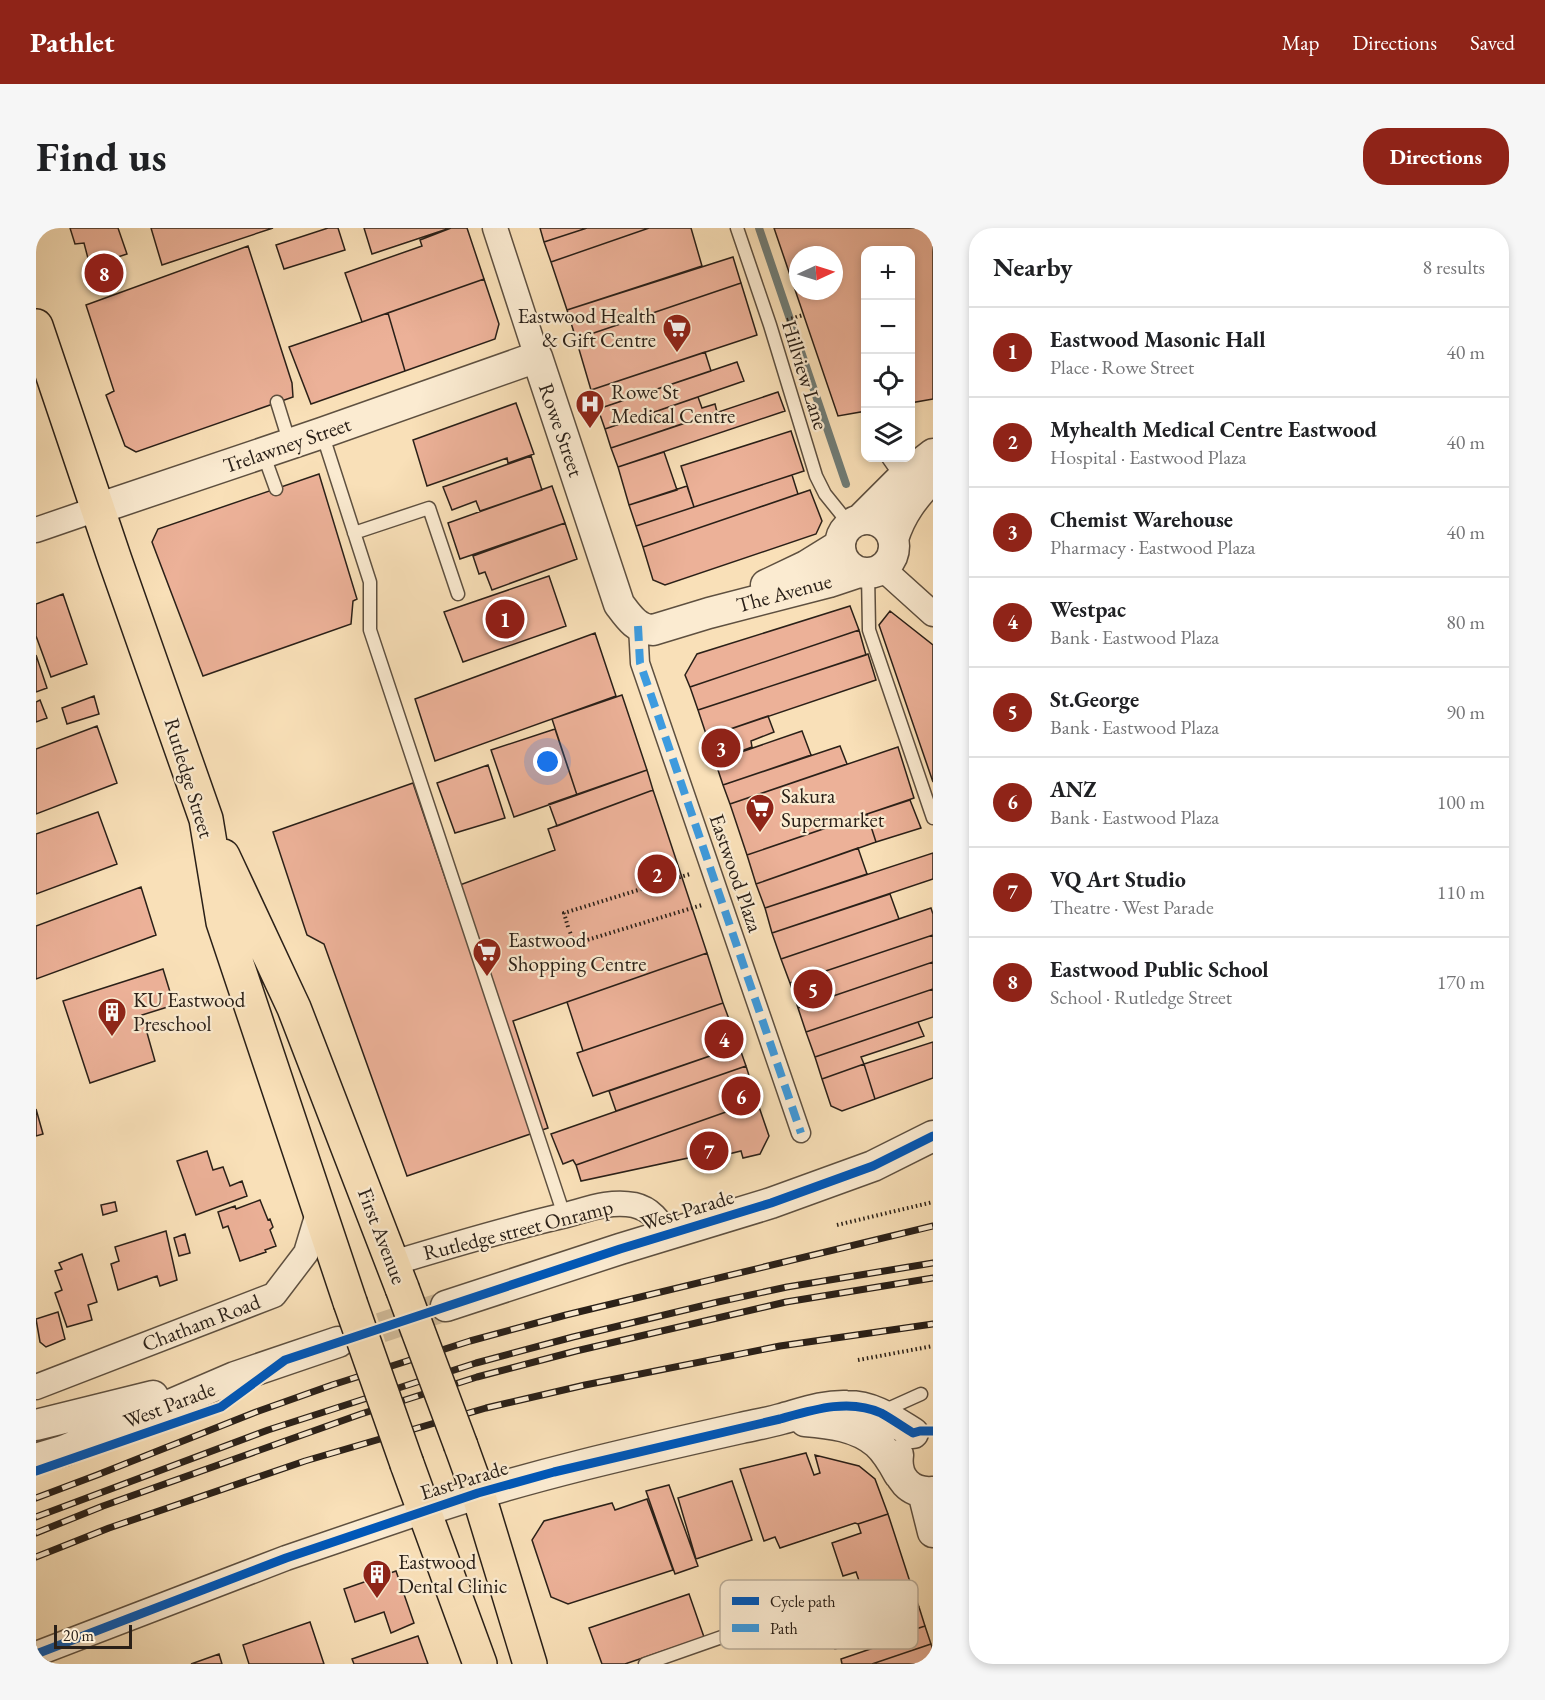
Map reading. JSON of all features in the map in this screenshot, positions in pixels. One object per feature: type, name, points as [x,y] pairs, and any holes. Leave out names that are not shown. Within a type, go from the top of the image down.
[{"type":"main road","name":"Rutledge Street","points":[[36,326],[97,509],[206,819],[223,922],[350,1302]]},
{"type":"main road","name":"First Avenue","points":[[206,819],[294,1008],[397,1276],[478,1493],[530,1664]]},
{"type":"main road","points":[[397,1276],[368,1272],[358,1282],[350,1302],[480,1664]]},
{"type":"street","name":"Rowe Street","points":[[495,228],[619,604],[638,626]]},
{"type":"street","name":"Trelawney Street","points":[[36,530],[277,449],[537,357]]},
{"type":"street","name":"The Avenue","points":[[709,613],[806,566],[850,530],[895,468],[933,454]]},
{"type":"street","points":[[870,571],[892,555],[893,539],[898,522],[908,506],[933,477]]},
{"type":"street","points":[[893,539],[890,532],[878,521],[869,519],[850,530],[843,560],[849,566],[870,571],[933,614]]},
{"type":"street","name":"The Avenue","points":[[638,626],[646,630],[653,630],[870,571]]},
{"type":"street","name":"Eastwood Plaza","points":[[638,626],[640,663],[801,1133]]},
{"type":"street","name":"West Parade","points":[[446,1306],[771,1203],[873,1166],[933,1136]]},
{"type":"street","name":"Rutledge street Onramp","points":[[397,1276],[487,1235],[597,1206],[617,1203],[635,1205],[647,1210],[657,1218],[667,1235]]},
{"type":"street","name":"Chatham Road","points":[[36,1387],[274,1295],[306,1253],[319,1210]]},
{"type":"street","name":"West Parade","points":[[36,1459],[63,1450],[235,1377],[338,1342]]},
{"type":"street","name":"West Parade","points":[[36,1425],[235,1377]]},
{"type":"street","name":"East Parade","points":[[36,1654],[286,1558],[478,1493],[577,1467],[814,1409],[831,1407],[866,1408],[923,1432]]},
{"type":"street","name":"East Parade","points":[[780,1419],[831,1424],[862,1434],[877,1443],[903,1481],[911,1487],[928,1492]]},
{"type":"street","points":[[899,1474],[897,1464],[899,1448],[923,1432]]},
{"type":"street","points":[[928,1492],[933,1532]]},
{"type":"lane","name":"Hillview Lane","points":[[737,228],[770,325],[816,476],[825,494],[850,530]]},
{"type":"lane","points":[[276,489],[277,402]]},
{"type":"lane","points":[[322,433],[370,582],[369,630],[564,1215]]},
{"type":"lane","points":[[354,533],[429,508],[458,594]]},
{"type":"lane","points":[[870,571],[869,630],[933,818]]},
{"type":"lane","points":[[880,1412],[921,1394]]},
{"type":"lane","points":[[645,1664],[720,1638]]},
{"type":"path","points":[[710,867],[564,913],[574,944],[721,899]]},
{"type":"path","points":[[837,1225],[933,1202]]},
{"type":"path","points":[[858,1360],[933,1346]]},
{"type":"building","points":[[70,228],[118,228],[127,254],[90,266],[84,243],[75,244]]},
{"type":"building","points":[[151,228],[273,228],[162,265]]},
{"type":"building","points":[[328,228],[338,228],[345,250],[284,269],[276,245]]},
{"type":"building","points":[[364,228],[450,228],[372,254]]},
{"type":"building","points":[[451,228],[467,228],[484,279],[362,322],[345,273],[422,246],[420,240]]},
{"type":"building","points":[[540,228],[587,228],[544,242]]},
{"type":"building","points":[[587,228],[649,228],[551,262],[544,242]]},
{"type":"building","points":[[649,228],[691,228],[702,266],[567,310],[551,262]]},
{"type":"building","points":[[774,228],[933,228],[933,399],[915,402],[915,246],[861,246],[861,412],[838,416],[799,300],[843,300],[843,246],[789,246],[789,272]]},
{"type":"building","points":[[248,246],[292,383],[293,397],[136,452],[125,446],[106,395],[114,391],[86,305]]},
{"type":"building","points":[[733,257],[741,283],[576,339],[567,310]]},
{"type":"building","points":[[484,279],[499,324],[495,339],[405,371],[388,313]]},
{"type":"building","points":[[741,283],[757,335],[591,390],[576,339]]},
{"type":"building","points":[[388,313],[405,371],[311,404],[289,347]]},
{"type":"building","points":[[705,352],[711,371],[598,409],[591,390]]},
{"type":"building","points":[[737,362],[744,381],[605,429],[598,409]]},
{"type":"building","points":[[778,392],[785,411],[618,467],[611,448]]},
{"type":"building","points":[[698,397],[702,408],[715,404],[717,412],[611,448],[605,429]]},
{"type":"building","points":[[516,403],[534,454],[508,463],[507,458],[427,486],[413,440]]},
{"type":"building","points":[[791,431],[804,471],[694,507],[681,466]]},
{"type":"building","points":[[664,452],[677,490],[629,505],[618,467]]},
{"type":"building","points":[[531,456],[542,490],[480,511],[476,501],[452,510],[443,487]]},
{"type":"building","points":[[319,474],[357,599],[353,601],[351,624],[203,676],[152,542],[158,529]]},
{"type":"building","points":[[792,475],[798,494],[643,547],[636,526]]},
{"type":"building","points":[[552,486],[565,523],[460,559],[448,523]]},
{"type":"building","points":[[687,486],[694,507],[636,526],[629,505]]},
{"type":"building","points":[[810,490],[822,521],[816,534],[665,585],[653,580],[643,547]]},
{"type":"building","points":[[565,523],[577,559],[492,590],[485,572],[479,574],[473,556]]},
{"type":"building","points":[[549,576],[566,626],[463,662],[444,612]]},
{"type":"building","points":[[63,594],[87,664],[51,677],[36,636],[36,604]]},
{"type":"building","points":[[850,606],[859,630],[690,687],[685,675],[697,654]]},
{"type":"building","points":[[890,611],[933,645],[933,782],[879,625]]},
{"type":"building","points":[[859,630],[866,655],[698,710],[690,687]]},
{"type":"building","points":[[595,633],[616,696],[435,761],[415,699]]},
{"type":"building","points":[[868,654],[876,680],[707,737],[698,710]]},
{"type":"building","points":[[36,655],[47,688],[36,692]]},
{"type":"building","points":[[622,695],[647,770],[577,795],[552,719]]},
{"type":"building","points":[[94,696],[99,714],[67,724],[62,708]]},
{"type":"building","points":[[40,700],[47,718],[36,722],[36,702]]},
{"type":"building","points":[[768,716],[774,732],[751,741],[752,747],[715,761],[707,737]]},
{"type":"building","points":[[97,726],[117,783],[36,814],[36,749]]},
{"type":"building","points":[[555,729],[577,795],[514,817],[491,750]]},
{"type":"building","points":[[802,731],[811,755],[723,785],[715,761]]},
{"type":"building","points":[[840,746],[847,764],[730,804],[723,785]]},
{"type":"building","points":[[898,747],[914,798],[747,855],[730,804]]},
{"type":"building","points":[[488,765],[505,818],[455,833],[437,783]]},
{"type":"building","points":[[647,770],[653,790],[557,826],[549,804]]},
{"type":"building","name":"Eastwood Shopping Centre","points":[[413,783],[449,889],[555,850],[548,829],[653,790],[707,953],[513,1021],[548,1128],[407,1176],[324,944],[307,935],[273,832]]},
{"type":"building","points":[[910,800],[921,828],[876,842],[867,814]]},
{"type":"building","points":[[98,812],[117,864],[36,894],[36,834]]},
{"type":"building","points":[[867,814],[876,842],[756,884],[747,855]]},
{"type":"building","points":[[858,848],[867,874],[765,908],[756,884]]},
{"type":"building","points":[[933,853],[933,879],[772,933],[765,908]]},
{"type":"building","points":[[141,887],[156,935],[36,979],[36,926]]},
{"type":"building","points":[[890,894],[899,919],[781,959],[772,933]]},
{"type":"building","points":[[931,908],[933,935],[790,983],[781,959]]},
{"type":"building","points":[[933,935],[933,962],[798,1008],[790,983]]},
{"type":"building","points":[[707,953],[723,1003],[583,1051],[567,1002]]},
{"type":"building","points":[[933,962],[933,989],[806,1032],[798,1008]]},
{"type":"building","name":"KU Eastwood Preschool","points":[[163,969],[174,1005],[142,1015],[155,1061],[90,1083],[63,1001]]},
{"type":"building","points":[[933,989],[933,1017],[815,1057],[806,1032]]},
{"type":"building","points":[[723,1003],[739,1046],[593,1096],[577,1053]]},
{"type":"building","points":[[918,1022],[924,1036],[861,1057],[864,1064],[822,1079],[815,1057]]},
{"type":"building","points":[[933,1042],[933,1078],[875,1099],[864,1064]]},
{"type":"building","points":[[739,1046],[746,1066],[616,1111],[609,1091]]},
{"type":"building","points":[[864,1064],[875,1099],[842,1111],[831,1106],[822,1079]]},
{"type":"building","points":[[746,1066],[757,1101],[576,1165],[573,1160],[563,1164],[551,1134]]},
{"type":"building","points":[[757,1101],[769,1136],[760,1154],[743,1158],[741,1151],[708,1159],[707,1154],[581,1181],[576,1165]]},
{"type":"building","points":[[36,1109],[43,1134],[36,1136]]},
{"type":"building","points":[[207,1151],[213,1170],[223,1167],[230,1186],[242,1181],[247,1196],[196,1215],[177,1161]]},
{"type":"building","points":[[260,1200],[273,1227],[270,1230],[276,1246],[240,1261],[228,1226],[223,1228],[218,1212],[235,1206],[236,1209]]},
{"type":"building","points":[[115,1202],[117,1211],[103,1215],[101,1205]]},
{"type":"building","points":[[166,1231],[177,1280],[160,1286],[157,1276],[118,1290],[111,1264],[119,1261],[115,1247]]},
{"type":"building","points":[[185,1234],[190,1253],[179,1256],[174,1238]]},
{"type":"building","points":[[82,1254],[97,1302],[88,1305],[92,1320],[67,1327],[55,1293],[62,1290],[55,1271],[62,1269],[59,1263]]},
{"type":"building","points":[[58,1312],[65,1339],[46,1347],[40,1342],[36,1319]]},
{"type":"building","points":[[806,1453],[814,1475],[820,1473],[815,1455],[859,1466],[875,1479],[888,1514],[780,1548],[775,1537],[764,1541],[740,1469]]},
{"type":"building","points":[[732,1481],[752,1540],[696,1559],[678,1498]]},
{"type":"building","points":[[669,1485],[698,1566],[675,1574],[646,1491]]},
{"type":"building","points":[[647,1499],[673,1570],[568,1604],[551,1597],[532,1540],[544,1521],[612,1503],[615,1510]]},
{"type":"building","points":[[888,1514],[909,1580],[859,1580],[856,1572],[843,1576],[832,1543],[861,1533],[858,1524]]},
{"type":"building","name":"Eastwood Dental Clinic","points":[[396,1571],[414,1623],[391,1633],[384,1612],[355,1622],[344,1589]]},
{"type":"building","points":[[689,1594],[704,1637],[625,1664],[602,1664],[589,1628]]},
{"type":"building","points":[[918,1607],[925,1626],[918,1628]]},
{"type":"building","points":[[310,1622],[324,1664],[249,1664],[243,1645]]},
{"type":"building","points":[[925,1626],[931,1644],[918,1648],[918,1628]]},
{"type":"building","points":[[418,1636],[428,1664],[354,1664],[352,1659]]},
{"type":"building","points":[[931,1644],[933,1664],[872,1664],[918,1649]]},
{"type":"building","points":[[870,1649],[916,1649],[872,1664],[842,1664],[841,1659]]},
{"type":"building","points":[[219,1654],[222,1664],[191,1664]]},
{"type":"waterway","points":[[759,228],[846,484]]},
{"type":"tunnel","points":[[338,1342],[446,1306]]},
{"type":"railway","points":[[36,1498],[256,1412],[470,1341],[566,1315],[933,1226]]},
{"type":"railway","points":[[36,1517],[268,1430],[476,1363],[718,1302],[787,1287],[933,1263]]},
{"type":"railway","points":[[36,1533],[103,1506],[361,1414],[477,1377],[576,1351],[786,1302],[933,1278]]},
{"type":"railway","points":[[36,1557],[109,1528],[305,1461],[486,1408],[585,1385],[780,1346],[933,1324]]},
{"type":"marked path","points":[[638,626],[640,663],[801,1133]]},
{"type":"cycle path","points":[[36,1471],[221,1407],[285,1360],[620,1249],[771,1203],[873,1166],[933,1136]]},
{"type":"cycle path","points":[[36,1654],[286,1558],[478,1493],[554,1472],[830,1407],[856,1406],[869,1409],[881,1413],[913,1433],[933,1431]]},
{"type":"place","name":"Eastwood Public School","points":[[104,273]]},
{"type":"place","name":"Eastwood Health & Gift Centre","points":[[677,354]]},
{"type":"place","name":"Rowe St Medical Centre","points":[[590,430]]},
{"type":"place","name":"Eastwood Masonic Hall","points":[[505,619]]},
{"type":"place","name":"Chemist Warehouse","points":[[721,748]]},
{"type":"place","name":"Sakura Supermarket","points":[[760,834]]},
{"type":"place","name":"Myhealth Medical Centre Eastwood","points":[[657,874]]},
{"type":"place","name":"Eastwood Shopping Centre","points":[[487,978]]},
{"type":"place","name":"St.George","points":[[813,989]]},
{"type":"place","name":"KU Eastwood Preschool","points":[[112,1038]]},
{"type":"place","name":"Westpac","points":[[724,1039]]},
{"type":"place","name":"ANZ","points":[[741,1096]]},
{"type":"place","name":"VQ Art Studio","points":[[709,1151]]},
{"type":"place","name":"Eastwood Dental Clinic","points":[[377,1600]]}]
